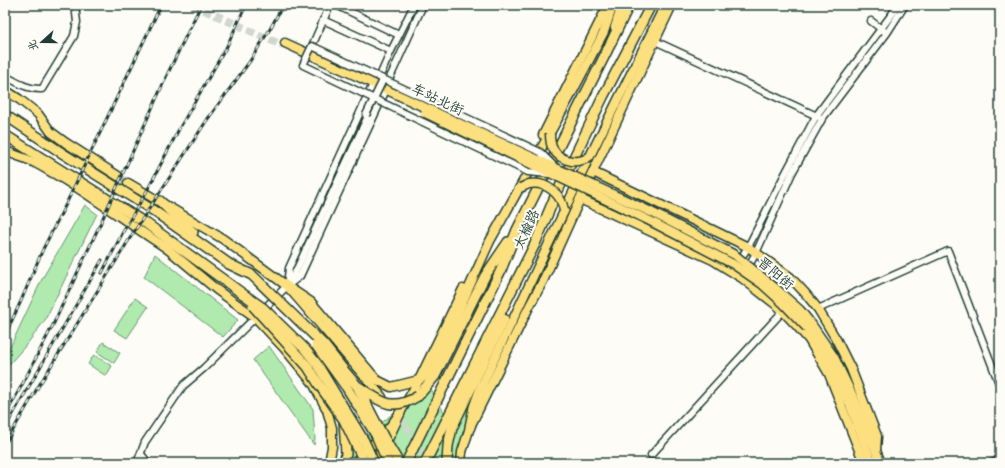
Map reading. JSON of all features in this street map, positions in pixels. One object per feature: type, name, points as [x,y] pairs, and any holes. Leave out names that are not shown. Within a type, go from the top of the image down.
[{"type":"highway","name":"太榆路","points":[[406,463],[501,270],[517,230],[629,5]]},
{"type":"highway","name":"太榆路","points":[[425,463],[535,244],[554,199],[603,97],[650,5]]},
{"type":"highway","points":[[5,116],[145,205],[229,264],[252,275],[324,345],[357,386],[399,463]]},
{"type":"highway","points":[[5,134],[147,224],[264,308],[304,348],[317,364],[364,441],[374,463]]},
{"type":"highway","points":[[160,201],[176,217],[269,298],[313,341],[347,388],[376,435],[388,463]]},
{"type":"highway","points":[[357,386],[384,403],[398,404],[418,396],[435,376],[485,276],[517,230]]},
{"type":"highway","points":[[447,463],[448,446],[452,428],[503,321],[535,244]]},
{"type":"highway","points":[[243,294],[308,367],[344,420],[361,455],[363,463]]},
{"type":"highway","points":[[470,427],[474,407],[482,385]]},
{"type":"highway","points":[[374,463],[381,453],[400,413]]},
{"type":"highway","points":[[344,420],[346,454],[344,463]]},
{"type":"main road","points":[[354,463],[389,428],[400,413],[419,380],[507,201],[540,141],[608,5]]},
{"type":"main road","points":[[128,183],[223,238],[311,302],[377,380],[391,387],[419,380],[428,374],[435,363],[490,241],[604,32],[613,5]]},
{"type":"main road","points":[[606,53],[622,5]]},
{"type":"main road","points":[[482,385],[590,156],[665,5]]},
{"type":"main road","points":[[461,463],[462,452],[470,427],[543,281],[580,199],[672,5]]},
{"type":"main road","name":"车站北街","points":[[285,45],[382,84],[396,97],[536,158]]},
{"type":"main road","points":[[5,90],[38,114],[51,132],[61,140],[118,176]]},
{"type":"main road","points":[[550,133],[550,142],[553,149],[560,157],[576,162],[590,156]]},
{"type":"main road","points":[[5,150],[15,156],[31,161],[58,176],[145,235],[243,294]]},
{"type":"main road","name":"晋阳街","points":[[536,158],[554,171],[578,182],[734,264],[762,284],[809,326],[834,357],[855,401],[881,463]]},
{"type":"main road","points":[[593,172],[748,247],[790,277],[818,309],[836,339],[851,369],[877,436],[876,450]]},
{"type":"main road","points":[[520,188],[528,184],[534,184],[545,186],[553,190],[559,197],[564,211]]},
{"type":"main road","points":[[580,199],[713,260],[742,278],[784,311],[808,340],[829,374],[864,463]]},
{"type":"main road","points":[[164,246],[253,319],[289,353],[313,383],[322,398],[332,428],[332,447],[329,463]]},
{"type":"main road","points":[[287,286],[382,396]]},
{"type":"main road","name":"晋阳街","points":[[809,326],[830,363],[850,405],[872,463]]},
{"type":"street","points":[[5,76],[29,88],[37,90],[42,89],[74,36],[77,22],[75,5]]},
{"type":"street","points":[[330,5],[303,65],[528,172],[554,171]]},
{"type":"street","points":[[336,5],[399,35]]},
{"type":"street","points":[[137,463],[145,442],[183,386],[204,368],[287,286],[300,276],[382,84],[382,71],[414,5]]},
{"type":"street","points":[[733,272],[748,247],[781,180],[816,116],[898,5]]},
{"type":"street","points":[[742,278],[756,253],[792,173],[822,119],[887,33],[905,5]]},
{"type":"street","points":[[287,286],[288,268],[421,6]]},
{"type":"street","points":[[323,20],[391,51]]},
{"type":"street","points":[[871,21],[887,33]]},
{"type":"street","points":[[655,40],[822,119]]},
{"type":"street","points":[[313,43],[382,84],[536,158],[554,171]]},
{"type":"street","points":[[287,286],[295,272],[382,84]]},
{"type":"street","points":[[818,309],[948,251],[1000,386]]},
{"type":"street","points":[[651,455],[784,311]]},
{"type":"street","points":[[141,454],[148,463]]},
{"type":"street","points":[[991,463],[1000,460]]},
{"type":"green space","points":[[85,205],[97,214],[45,320],[27,344],[5,369],[5,358],[42,279]]},
{"type":"green space","points":[[155,254],[238,320],[223,337],[144,277]]},
{"type":"green space","points":[[135,298],[148,307],[127,338],[114,330]]},
{"type":"green space","points":[[103,342],[120,353],[114,363],[97,352]]},
{"type":"green space","points":[[269,346],[313,409],[314,445],[253,360]]},
{"type":"green space","points":[[94,355],[112,366],[106,376],[88,364]]},
{"type":"green space","points":[[431,389],[450,423],[473,398],[458,463],[347,463],[350,450],[398,409]]},
{"type":"tunnel","points":[[193,5],[284,46]]},
{"type":"tunnel","points":[[118,176],[128,183]]},
{"type":"tunnel","points":[[402,419],[428,462]]},
{"type":"railway","points":[[5,335],[43,249],[161,5]]},
{"type":"railway","points":[[5,416],[53,325],[167,75],[201,5]]},
{"type":"railway","points":[[102,273],[179,129],[227,46],[246,5]]},
{"type":"railway","points":[[5,444],[38,387],[132,235],[207,120],[250,61],[283,5]]},
{"type":"railway","points":[[5,428],[102,260]]}]
